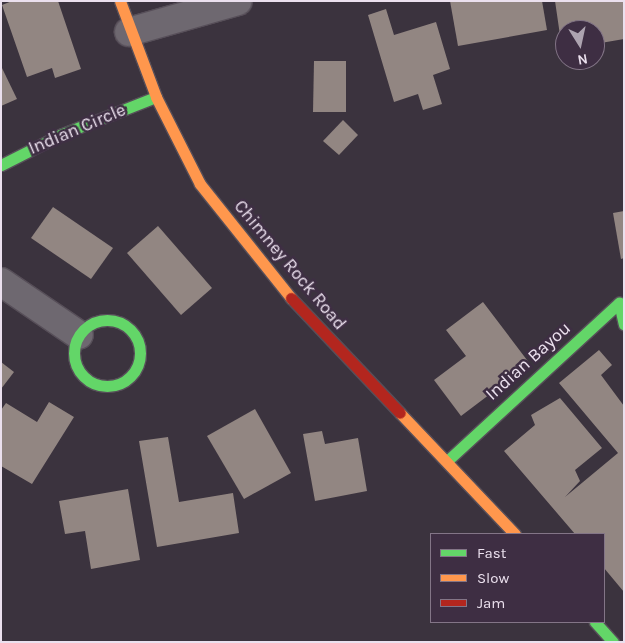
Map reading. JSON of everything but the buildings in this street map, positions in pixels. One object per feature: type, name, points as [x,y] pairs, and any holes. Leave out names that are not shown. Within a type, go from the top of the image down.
[{"type":"main road","name":"Chimney Rock Road","points":[[120,1],[129,32],[156,97],[200,184],[283,290],[447,461],[513,533]]},
{"type":"main road","name":"Indian Circle","points":[[1,164],[62,134],[156,97]]},
{"type":"main road","name":"Indian Bayou","points":[[447,461],[618,303],[624,324]]},
{"type":"main road","points":[[96,321],[118,321],[131,330],[140,344],[138,365],[119,384],[92,383],[75,362],[79,335],[96,321]]},
{"type":"main road","points":[[596,623],[613,642]]},
{"type":"street","points":[[129,32],[238,1]]},
{"type":"street","points":[[1,282],[79,335]]},
{"type":"traffic: fast","points":[[1,165],[62,134],[156,97]]},
{"type":"traffic: fast","points":[[447,461],[619,303],[624,324]]},
{"type":"traffic: fast","points":[[101,320],[113,320],[125,325],[135,335],[140,347],[140,353],[138,366],[125,381],[113,386],[101,386],[89,381],[79,371],[74,359],[74,347],[79,335],[89,325],[101,320]]},
{"type":"traffic: fast","points":[[596,623],[613,642]]},
{"type":"traffic: slow","points":[[120,1],[156,97],[200,184],[291,298]]},
{"type":"traffic: slow","points":[[400,413],[514,533]]},
{"type":"traffic: jam","points":[[291,298],[400,413]]}]
